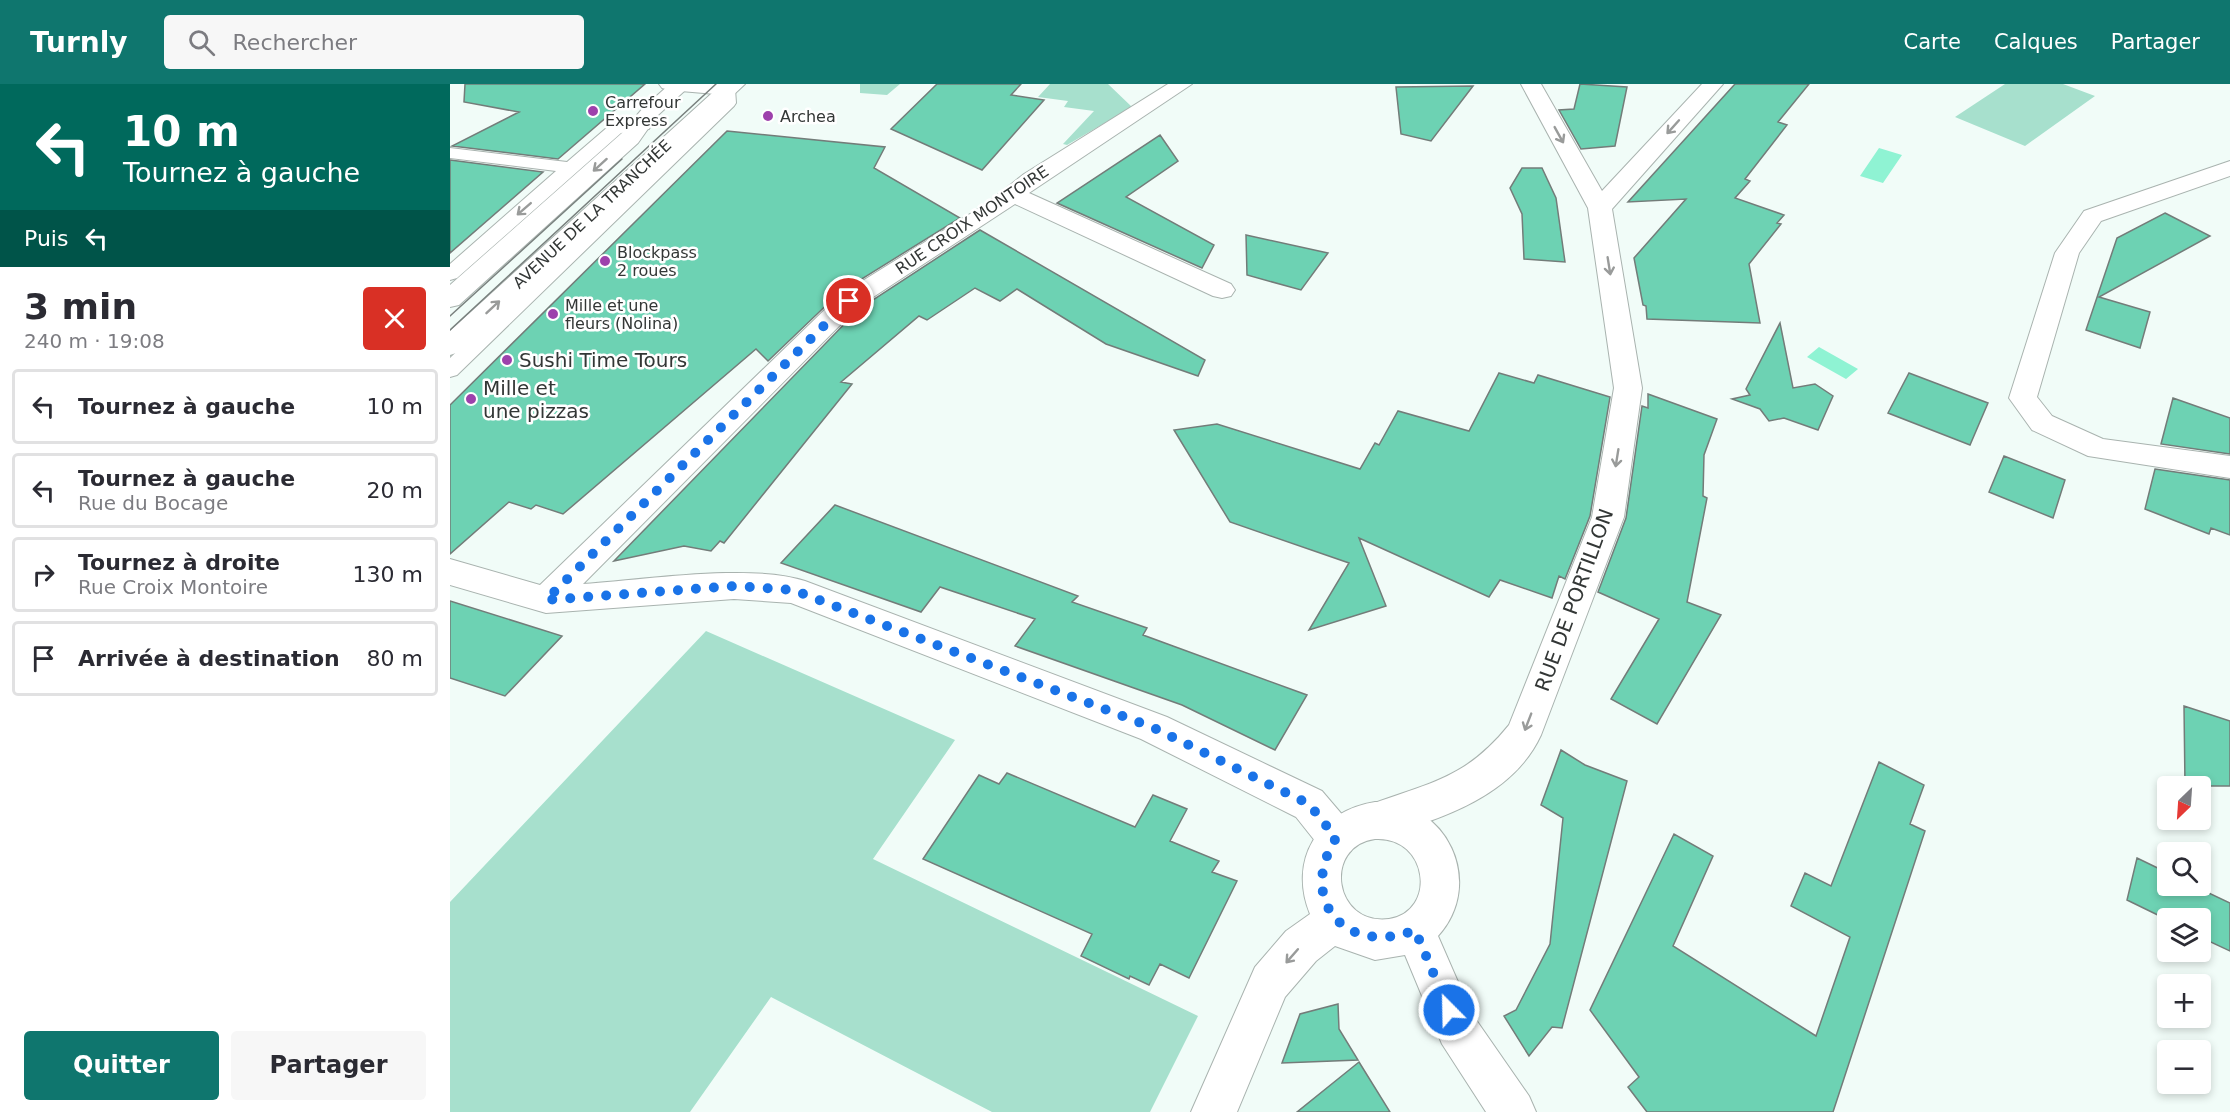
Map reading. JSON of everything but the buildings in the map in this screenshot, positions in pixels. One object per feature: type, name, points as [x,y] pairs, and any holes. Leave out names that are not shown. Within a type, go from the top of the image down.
[{"type":"street","points":[[677,84],[731,86]]},
{"type":"street","name":"AVENUE DE LA TRANCHÉE","points":[[450,299],[643,125],[650,112],[677,84]]},
{"type":"street","name":"RUE CROIX MONTOIRE","points":[[546,600],[849,301],[1013,194],[1032,179],[1182,84]]},
{"type":"street","points":[[1531,84],[1600,208],[1713,84]]},
{"type":"street","name":"AVENUE DE LA TRANCHÉE","points":[[450,346],[731,86]]},
{"type":"street","points":[[2230,168],[2092,216],[2067,252],[2023,398],[2042,423],[2098,448],[2230,467]]},
{"type":"street","points":[[1013,194],[1221,290]]},
{"type":"street","name":"RUE DE PORTILLON","points":[[1378,820],[1465,791],[1508,757],[1523,735],[1608,517],[1628,388],[1600,208]]},
{"type":"street","points":[[450,572],[546,600],[734,586],[793,590],[1154,728],[1309,804],[1336,838]]},
{"type":"street","points":[[1378,820],[1398,823],[1416,832],[1430,845],[1438,860],[1443,879],[1440,898],[1431,917],[1415,930],[1395,938],[1374,939],[1353,932],[1337,919],[1325,901],[1320,879],[1325,856],[1336,838],[1358,824],[1378,820]]},
{"type":"street","points":[[1214,1112],[1270,982],[1301,946],[1337,919]]},
{"type":"street","points":[[1415,930],[1457,1029],[1513,1112]]},
{"type":"lane","points":[[450,370],[728,103],[731,86]]},
{"type":"lane","points":[[450,274],[616,129],[643,125]]},
{"type":"lane","points":[[450,153],[571,168]]},
{"type":"shaded area","points":[[860,84],[900,84],[887,95],[860,93]]},
{"type":"shaded area","points":[[1050,84],[1108,84],[1132,107],[1067,145],[1063,144],[1094,111],[1064,107],[1068,101],[1038,97]]},
{"type":"shaded area","points":[[2005,84],[2063,84],[2095,96],[2025,146],[1955,117]]},
{"type":"shaded area","points":[[1879,148],[1902,155],[1883,183],[1860,176]]},
{"type":"shaded area","points":[[1819,347],[1858,369],[1846,379],[1807,357]]},
{"type":"shaded area","points":[[706,631],[955,740],[873,859],[1198,1016],[1150,1112],[992,1112],[771,997],[690,1112],[450,1112],[450,902]]},
{"type":"tram line","points":[[450,330],[716,84]]},
{"type":"tram line","points":[[450,316],[622,159]]},
{"type":"place","name":"Carrefour Express","points":[[593,111]]},
{"type":"place","name":"Archea","points":[[768,116]]},
{"type":"place","name":"Blockpass 2 roues","points":[[605,261]]},
{"type":"place","name":"Mille et une fleurs (Nolina)","points":[[553,314]]},
{"type":"place","name":"Sushi Time Tours","points":[[507,360]]},
{"type":"place","name":"Mille et une pizzas","points":[[471,399]]},
{"type":"route","points":[[849,301],[546,600],[734,586],[793,590],[1154,728],[1309,804],[1336,838],[1325,856],[1320,879],[1325,901],[1332,913],[1353,932],[1374,939],[1395,938],[1415,930],[1449,1010]]}]
